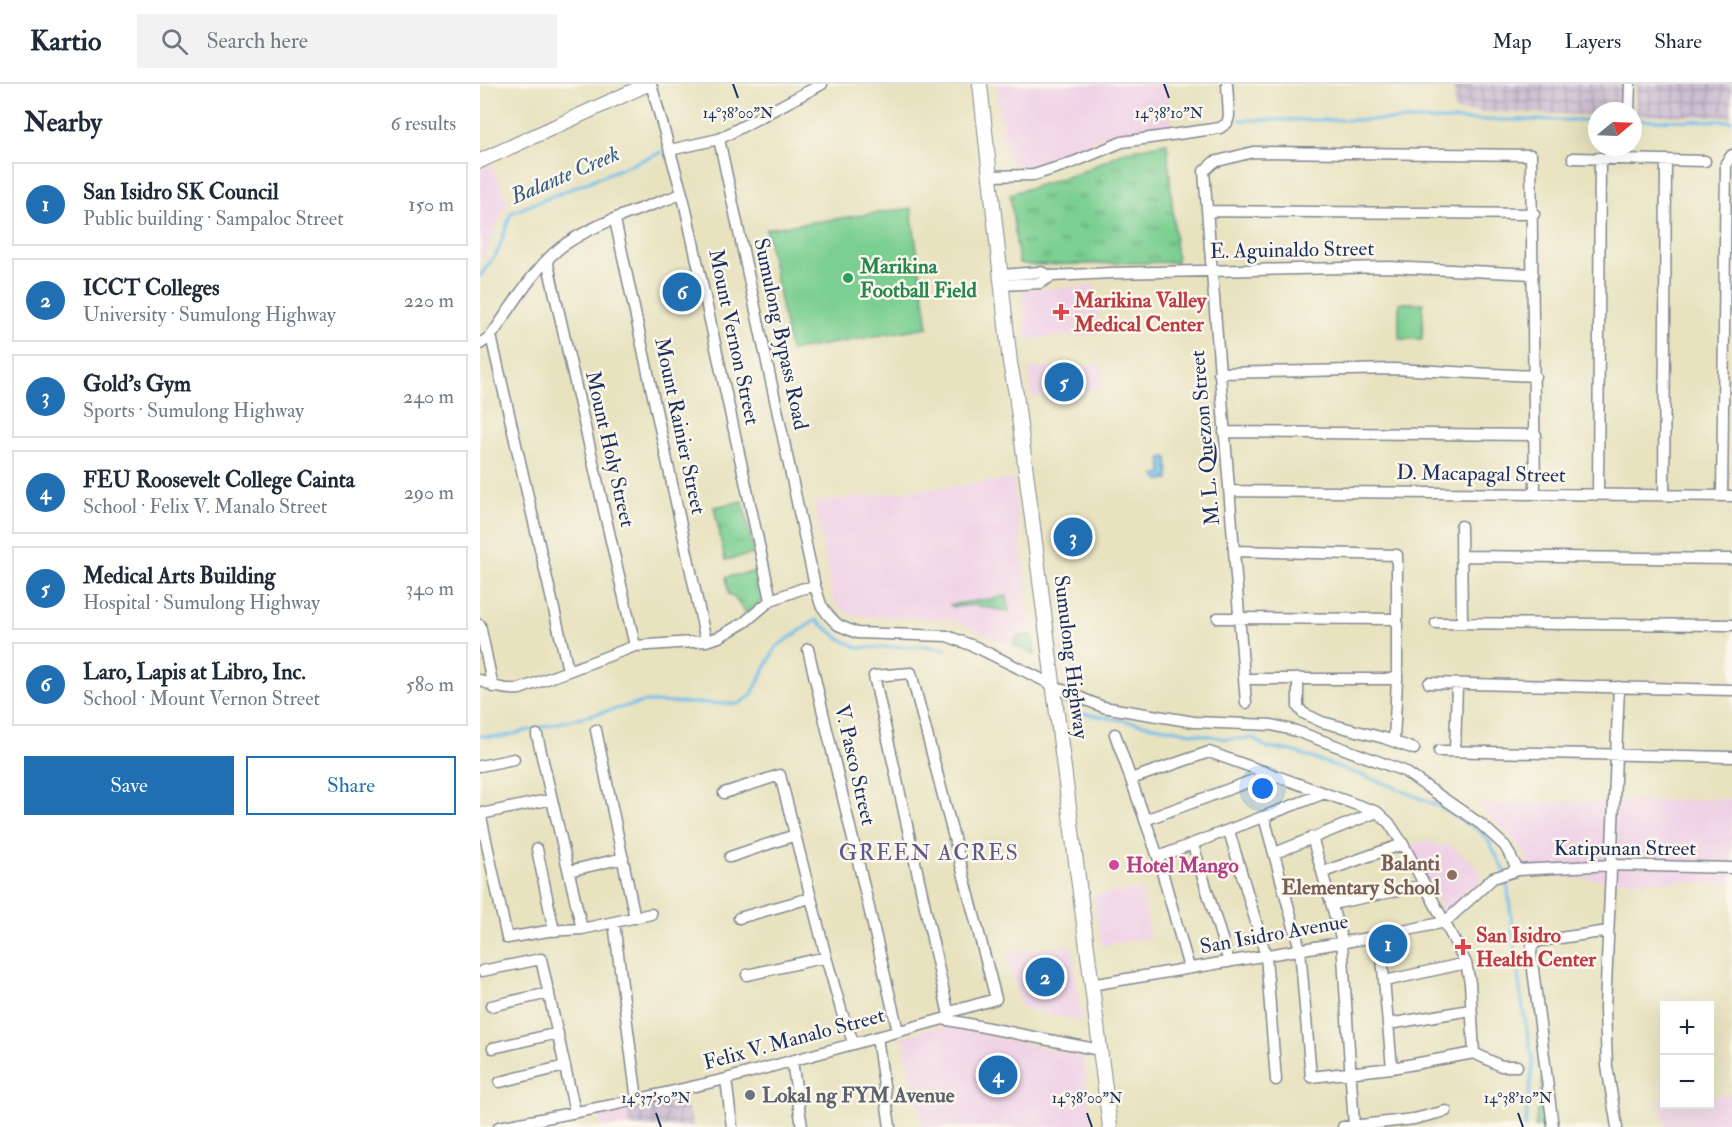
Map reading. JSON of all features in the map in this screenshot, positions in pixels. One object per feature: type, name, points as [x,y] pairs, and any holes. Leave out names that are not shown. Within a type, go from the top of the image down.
[{"type":"main road","points":[[480,162],[649,84]]},
{"type":"main road","points":[[968,84],[978,101],[983,117]]},
{"type":"main road","name":"Sumulong Highway","points":[[980,84],[1011,363],[1110,1127]]},
{"type":"street","name":"Mount Vernon Street","points":[[649,84],[682,194],[771,600]]},
{"type":"street","points":[[670,150],[719,139],[822,84]]},
{"type":"street","points":[[990,176],[1019,177],[1041,174],[1122,142],[1220,128],[1227,123],[1229,116],[1227,84]]},
{"type":"street","points":[[1629,102],[1630,84]]},
{"type":"street","name":"Sumulong Bypass Road","points":[[719,139],[815,586],[821,605],[838,625],[857,633],[947,636],[976,647],[1054,689],[1103,706],[1194,722],[1272,725],[1296,731],[1404,771],[1482,825],[1505,846],[1509,873]]},
{"type":"street","name":"M. L. Quezon Street","points":[[1246,703],[1204,171],[1214,162],[1253,152],[1532,155],[1534,214]]},
{"type":"street","points":[[1727,496],[1726,163],[1732,155]]},
{"type":"street","points":[[1573,158],[1706,161]]},
{"type":"street","points":[[1598,495],[1600,158]]},
{"type":"street","points":[[1664,495],[1666,160]]},
{"type":"street","points":[[480,344],[491,336],[547,260],[566,243],[615,219],[682,194]]},
{"type":"street","points":[[1207,211],[1534,214],[1535,494]]},
{"type":"street","name":"Mount Rainier Street","points":[[615,219],[706,641]]},
{"type":"street","name":"Mount Holy Street","points":[[547,260],[635,646]]},
{"type":"street","name":"E. Aguinaldo Street","points":[[1002,280],[1040,282],[1052,276],[1389,267],[1533,274]]},
{"type":"street","points":[[491,336],[568,670]]},
{"type":"street","points":[[1219,373],[1394,369],[1535,376]]},
{"type":"street","points":[[1224,432],[1536,435]]},
{"type":"street","name":"D. Macapagal Street","points":[[1230,491],[1727,496]]},
{"type":"street","points":[[1461,526],[1462,623]]},
{"type":"street","points":[[1234,551],[1397,555],[1397,679],[1394,741]]},
{"type":"street","points":[[1461,556],[1732,559]]},
{"type":"street","points":[[480,680],[493,687],[507,690],[520,689],[635,646],[706,641],[719,637],[745,622],[771,600],[815,586]]},
{"type":"street","points":[[1218,618],[1397,619]]},
{"type":"street","points":[[1436,623],[1732,625]]},
{"type":"street","points":[[480,625],[493,687]]},
{"type":"street","name":"V. Pasco Street","points":[[808,649],[898,1031]]},
{"type":"street","points":[[911,673],[996,999],[950,1016],[874,676],[911,673]]},
{"type":"street","points":[[1298,678],[1298,707],[1303,713],[1322,722],[1394,741],[1414,749]]},
{"type":"street","points":[[1245,679],[1397,679]]},
{"type":"street","points":[[1429,683],[1732,690]]},
{"type":"street","points":[[1455,751],[1457,684]]},
{"type":"street","points":[[1617,1127],[1607,1066],[1605,1008],[1619,687]]},
{"type":"street","points":[[596,730],[635,918]]},
{"type":"street","points":[[1115,734],[1158,857],[1189,968]]},
{"type":"street","points":[[537,735],[582,929]]},
{"type":"street","points":[[1439,751],[1732,757]]},
{"type":"street","points":[[1131,779],[1209,752],[1377,812],[1389,823],[1403,844],[1466,963],[1470,983],[1474,1053]]},
{"type":"street","points":[[480,766],[514,759]]},
{"type":"street","points":[[1145,820],[1270,774]]},
{"type":"street","points":[[724,794],[780,775],[826,957],[842,1013],[854,1044]]},
{"type":"street","points":[[1158,857],[1325,793]]},
{"type":"street","points":[[552,799],[480,813],[507,938],[582,929],[651,915]]},
{"type":"street","points":[[1275,854],[1377,812]]},
{"type":"street","points":[[1264,817],[1300,949],[1311,1077],[1392,1068],[1474,1053],[1501,1066],[1517,1066]]},
{"type":"street","points":[[1229,831],[1266,956],[1276,1080]]},
{"type":"street","points":[[730,857],[795,835]]},
{"type":"street","points":[[1312,837],[1342,941],[1350,1074],[1349,1126],[1417,1123],[1446,1111]]},
{"type":"street","points":[[1323,872],[1403,844]]},
{"type":"street","points":[[1193,845],[1229,962]]},
{"type":"street","points":[[537,849],[554,931]]},
{"type":"street","points":[[569,870],[623,858]]},
{"type":"street","name":"Katipunan Street","points":[[1509,873],[1612,865],[1732,868]]},
{"type":"street","name":"San Isidro Avenue","points":[[1091,985],[1380,936],[1445,922],[1481,888],[1509,873]]},
{"type":"street","points":[[1332,904],[1425,885]]},
{"type":"street","points":[[739,918],[810,898]]},
{"type":"street","points":[[614,922],[637,1100]]},
{"type":"street","points":[[1553,1127],[1531,954],[1532,945],[1539,941],[1608,931]]},
{"type":"street","points":[[1380,936],[1392,1068]]},
{"type":"street","points":[[747,975],[826,957]]},
{"type":"street","points":[[482,971],[537,958],[543,962],[575,1112]]},
{"type":"street","points":[[1385,981],[1466,963]]},
{"type":"street","points":[[491,1006],[549,993]]},
{"type":"street","points":[[1389,1024],[1470,1010]]},
{"type":"street","name":"Felix V. Manalo Street","points":[[499,1127],[558,1121],[575,1112],[726,1079],[950,1016],[1100,1050]]},
{"type":"street","points":[[493,1048],[558,1033]]},
{"type":"street","points":[[877,1037],[890,1127]]},
{"type":"street","points":[[792,1061],[802,1127]]},
{"type":"street","points":[[500,1082],[565,1066]]},
{"type":"street","points":[[726,1079],[732,1127]]},
{"type":"shaded area","points":[[996,84],[1166,84],[1171,126],[1100,137],[1060,159],[1030,170],[1020,169],[1010,160],[1005,150]]},
{"type":"shaded area","points":[[1454,84],[1623,84],[1622,102],[1588,102],[1588,115],[1454,111]]},
{"type":"shaded area","points":[[1636,84],[1732,84],[1732,117],[1642,115],[1642,102],[1635,102]]},
{"type":"shaded area","points":[[491,164],[508,201],[480,265],[480,169]]},
{"type":"shaded area","points":[[696,279],[700,298],[668,304],[666,285]]},
{"type":"shaded area","name":"Marikina Valley Medical Center","points":[[1096,286],[1100,334],[1026,339],[1022,290]]},
{"type":"shaded area","name":"Marikina Valley Medical Center","points":[[1102,364],[1104,388],[1032,397],[1029,369]]},
{"type":"shaded area","points":[[1013,479],[1035,655],[951,620],[849,615],[834,602],[814,502]]},
{"type":"shaded area","points":[[1732,799],[1732,884],[1514,876],[1513,870],[1528,858],[1509,835],[1477,804]]},
{"type":"shaded area","name":"Balanti Elementary School","points":[[1427,841],[1441,846],[1451,845],[1480,870],[1479,873],[1484,877],[1474,889],[1470,886],[1455,906],[1444,912],[1407,846]]},
{"type":"shaded area","points":[[1143,889],[1150,938],[1102,945],[1093,895]]},
{"type":"shaded area","points":[[1071,945],[1083,1022],[1021,1007],[1007,953]]},
{"type":"shaded area","points":[[951,1027],[1083,1057],[1092,1127],[923,1127],[902,1037],[931,1028]]},
{"type":"shaded area","points":[[682,1094],[694,1127],[631,1127],[627,1108]]},
{"type":"shaded area","points":[[1732,1094],[1732,1127],[1665,1127],[1661,1109],[1714,1109],[1714,1096]]},
{"type":"shaded area","points":[[627,1106],[631,1127],[601,1127],[598,1113]]},
{"type":"green space","points":[[1167,143],[1177,262],[1030,265],[1019,263],[1010,194],[1079,173],[1126,151]]},
{"type":"green space","name":"Marikina Football Field","points":[[911,208],[928,327],[790,351],[766,229]]},
{"type":"green space","points":[[1399,303],[1423,303],[1422,339],[1399,339]]},
{"type":"green space","points":[[743,501],[754,554],[725,560],[714,507]]},
{"type":"green space","points":[[758,571],[764,599],[746,613],[732,595],[729,595],[726,577]]},
{"type":"green space","points":[[1007,596],[1009,612],[975,605],[954,607],[950,605]]},
{"type":"green space","points":[[1033,635],[1035,655],[1013,645],[1017,637]]},
{"type":"green space","points":[[1543,1077],[1549,1127],[1535,1127]]},
{"type":"water","points":[[1168,458],[1169,480],[1158,480],[1155,476],[1162,473],[1161,459]]},
{"type":"waterway","points":[[1240,120],[1588,120]]},
{"type":"waterway","points":[[1642,120],[1732,121]]},
{"type":"waterway","name":"Balante Creek","points":[[480,276],[498,251],[511,213],[662,152]]},
{"type":"waterway","points":[[480,736],[501,737],[644,702],[738,704],[751,696],[776,647],[816,620],[839,638],[858,648],[925,646],[946,649]]},
{"type":"waterway","points":[[1075,712],[1227,739],[1253,738],[1266,747],[1292,751],[1384,783],[1436,805],[1481,832],[1490,843],[1506,874],[1521,998],[1533,1063],[1525,1127]]},
{"type":"place","name":"Marikina Football Field","points":[[848,278]]},
{"type":"place","name":"Laro, Lapis at Libro, Inc.","points":[[682,292]]},
{"type":"place","name":"Marikina Valley Medical Center","points":[[1061,312]]},
{"type":"place","name":"Medical Arts Building","points":[[1064,382]]},
{"type":"place","name":"Gold's Gym","points":[[1073,537]]},
{"type":"place","name":"Hotel Mango","points":[[1114,865]]},
{"type":"place","name":"Balanti Elementary School","points":[[1452,875]]},
{"type":"place","name":"San Isidro SK Council","points":[[1388,944]]},
{"type":"place","name":"San Isidro Health Center","points":[[1463,947]]},
{"type":"place","name":"ICCT Colleges","points":[[1045,977]]},
{"type":"place","name":"FEU Roosevelt College Cainta","points":[[998,1075]]},
{"type":"place","name":"Lokal ng FYM Avenue","points":[[750,1095]]},
{"type":"district","name":"GREEN ACRES","points":[[929,853]]}]
